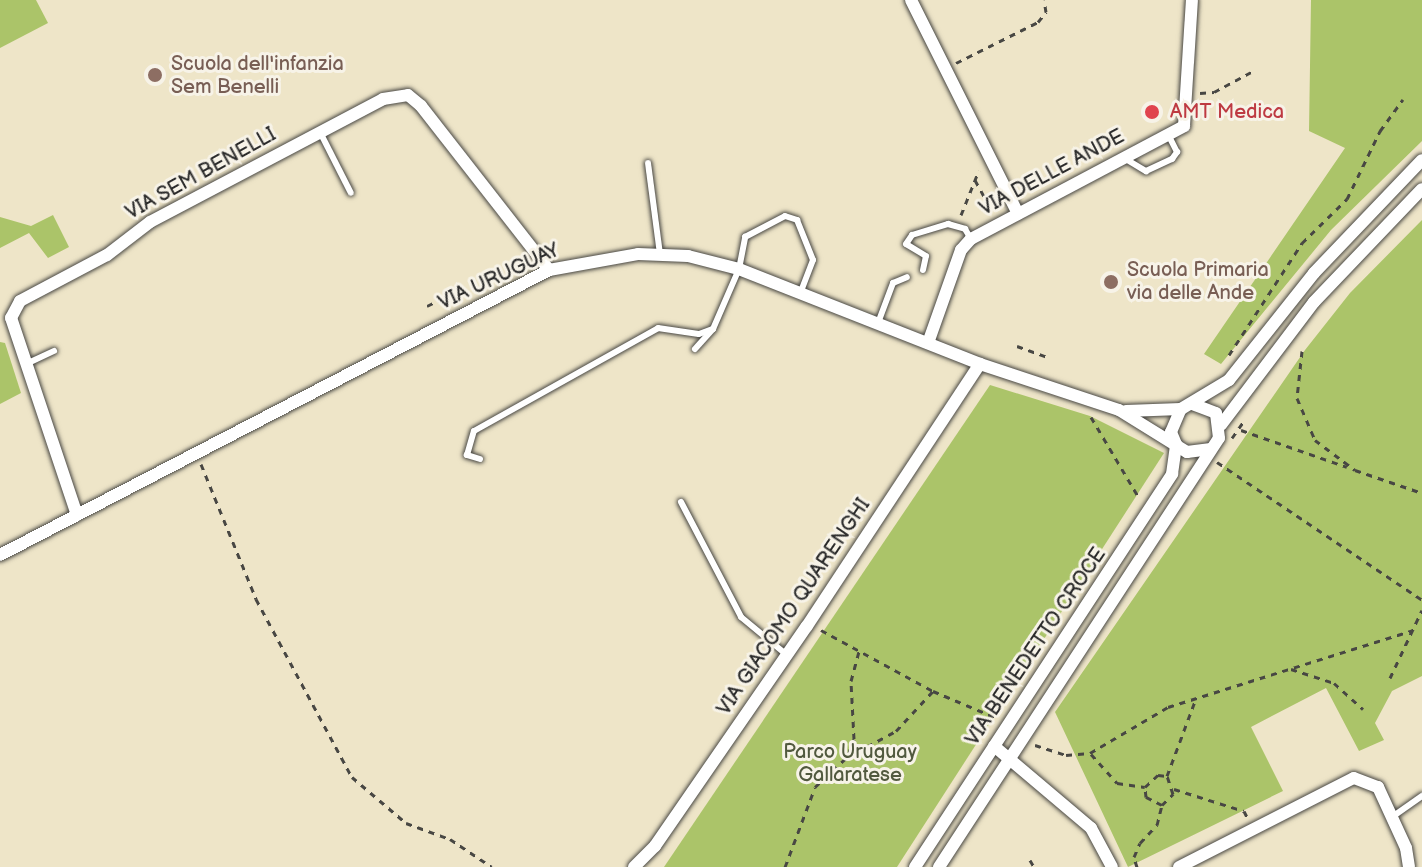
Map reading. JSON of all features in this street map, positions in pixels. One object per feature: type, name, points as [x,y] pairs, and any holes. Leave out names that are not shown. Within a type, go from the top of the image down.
[{"type":"street","points":[[911,0],[1018,214]]},
{"type":"street","points":[[1168,134],[1184,126],[1192,0]]},
{"type":"street","name":"VIA SEM BENELLI","points":[[77,515],[26,364],[6,319],[20,301],[114,250],[138,229],[383,99],[408,95],[499,200],[549,270]]},
{"type":"street","name":"VIA DELLE ANDE","points":[[928,343],[961,250],[971,239],[1168,134]]},
{"type":"street","points":[[1422,160],[1314,273],[1229,380],[1187,406],[1171,432],[1176,444],[1200,454],[1211,449],[1221,425],[1314,302],[1422,189]]},
{"type":"street","name":"VIA URUGUAY","points":[[0,555],[549,270],[599,258],[660,254],[739,269],[980,364],[1119,410],[1176,444]]},
{"type":"street","name":"VIA GIACOMO QUARENGHI","points":[[634,867],[655,846],[787,655],[980,364]]},
{"type":"street","points":[[1119,410],[1206,405],[1221,425]]},
{"type":"street","name":"VIA BENEDETTO CROCE","points":[[915,867],[1172,474],[1176,444]]},
{"type":"street","name":"VIA BENEDETTO CROCE","points":[[939,867],[1211,449]]},
{"type":"street","points":[[994,746],[1012,758],[1091,828],[1112,867]]},
{"type":"street","points":[[1179,867],[1354,778],[1378,787],[1409,867]]},
{"type":"lane","points":[[320,132],[351,193]]},
{"type":"lane","points":[[1124,158],[1146,171],[1172,159],[1177,152],[1168,134]]},
{"type":"lane","points":[[648,163],[660,254]]},
{"type":"lane","points":[[695,349],[713,329],[739,269],[745,237],[785,216],[797,220],[813,260],[800,292]]},
{"type":"lane","points":[[923,270],[926,256],[906,244],[912,235],[948,224],[965,229],[971,239]]},
{"type":"lane","points":[[878,323],[893,283],[907,277]]},
{"type":"lane","points":[[480,459],[467,455],[474,431],[658,328],[699,334],[713,329]]},
{"type":"lane","points":[[26,364],[54,351]]},
{"type":"lane","points":[[681,502],[741,617],[787,655]]},
{"type":"lane","points":[[1392,817],[1422,796]]},
{"type":"path","points":[[945,68],[1038,22],[1046,12],[1044,0]]},
{"type":"path","points":[[1200,93],[1214,92],[1255,70]]},
{"type":"path","points":[[1223,364],[1302,243],[1347,199],[1380,131],[1403,99]]},
{"type":"path","points":[[961,215],[982,163]]},
{"type":"path","points":[[975,180],[987,202]]},
{"type":"path","points":[[427,306],[456,292]]},
{"type":"path","points":[[1017,346],[1047,357]]},
{"type":"path","points":[[1302,351],[1297,398],[1306,426],[1328,453],[1355,470]]},
{"type":"path","points":[[1089,413],[1139,498]]},
{"type":"path","points":[[1239,430],[1422,493]]},
{"type":"path","points":[[196,453],[256,599],[352,777],[406,823],[450,839],[492,867]]},
{"type":"path","points":[[1217,462],[1422,600]]},
{"type":"path","points":[[1390,678],[1422,610]]},
{"type":"path","points":[[821,630],[933,691],[997,718]]},
{"type":"path","points":[[1035,745],[1066,755],[1090,753],[1148,715],[1411,631]]},
{"type":"path","points":[[846,758],[854,739],[851,681],[859,651]]},
{"type":"path","points":[[1289,668],[1334,683],[1363,709]]},
{"type":"path","points":[[785,867],[809,797],[846,758],[896,731],[933,691]]},
{"type":"path","points":[[1195,701],[1167,776],[1174,789],[1244,811],[1253,829]]},
{"type":"path","points":[[1090,753],[1117,783],[1145,787]]},
{"type":"path","points":[[1145,787],[1158,775],[1167,776]]},
{"type":"path","points":[[1145,787],[1146,797],[1162,805]]},
{"type":"path","points":[[1137,867],[1134,857],[1157,825],[1162,805],[1174,789]]},
{"type":"path","points":[[1030,860],[1034,867]]},
{"type":"green space","points":[[0,0],[36,0],[48,23],[0,48]]},
{"type":"green space","points":[[1311,0],[1422,0],[1422,141],[1331,230],[1221,364],[1204,354],[1345,148],[1309,131]]},
{"type":"green space","points":[[53,215],[69,247],[48,258],[29,233],[0,248],[0,217],[31,226]]},
{"type":"green space","points":[[1422,220],[1422,676],[1392,691],[1375,723],[1384,740],[1359,751],[1326,688],[1251,727],[1283,791],[1128,867],[1055,712],[1305,350],[1350,293]]},
{"type":"green space","points":[[0,342],[5,343],[21,393],[0,404]]},
{"type":"green space","name":"Parco Uruguay Gallaratese","points":[[990,385],[1090,416],[1164,453],[897,867],[664,867]]},
{"type":"place","name":"Scuola dell'infanzia Sem Benelli","points":[[155,75]]},
{"type":"place","name":"AMT Medica","points":[[1152,112]]},
{"type":"place","name":"Scuola Primaria via delle Ande","points":[[1111,282]]}]
